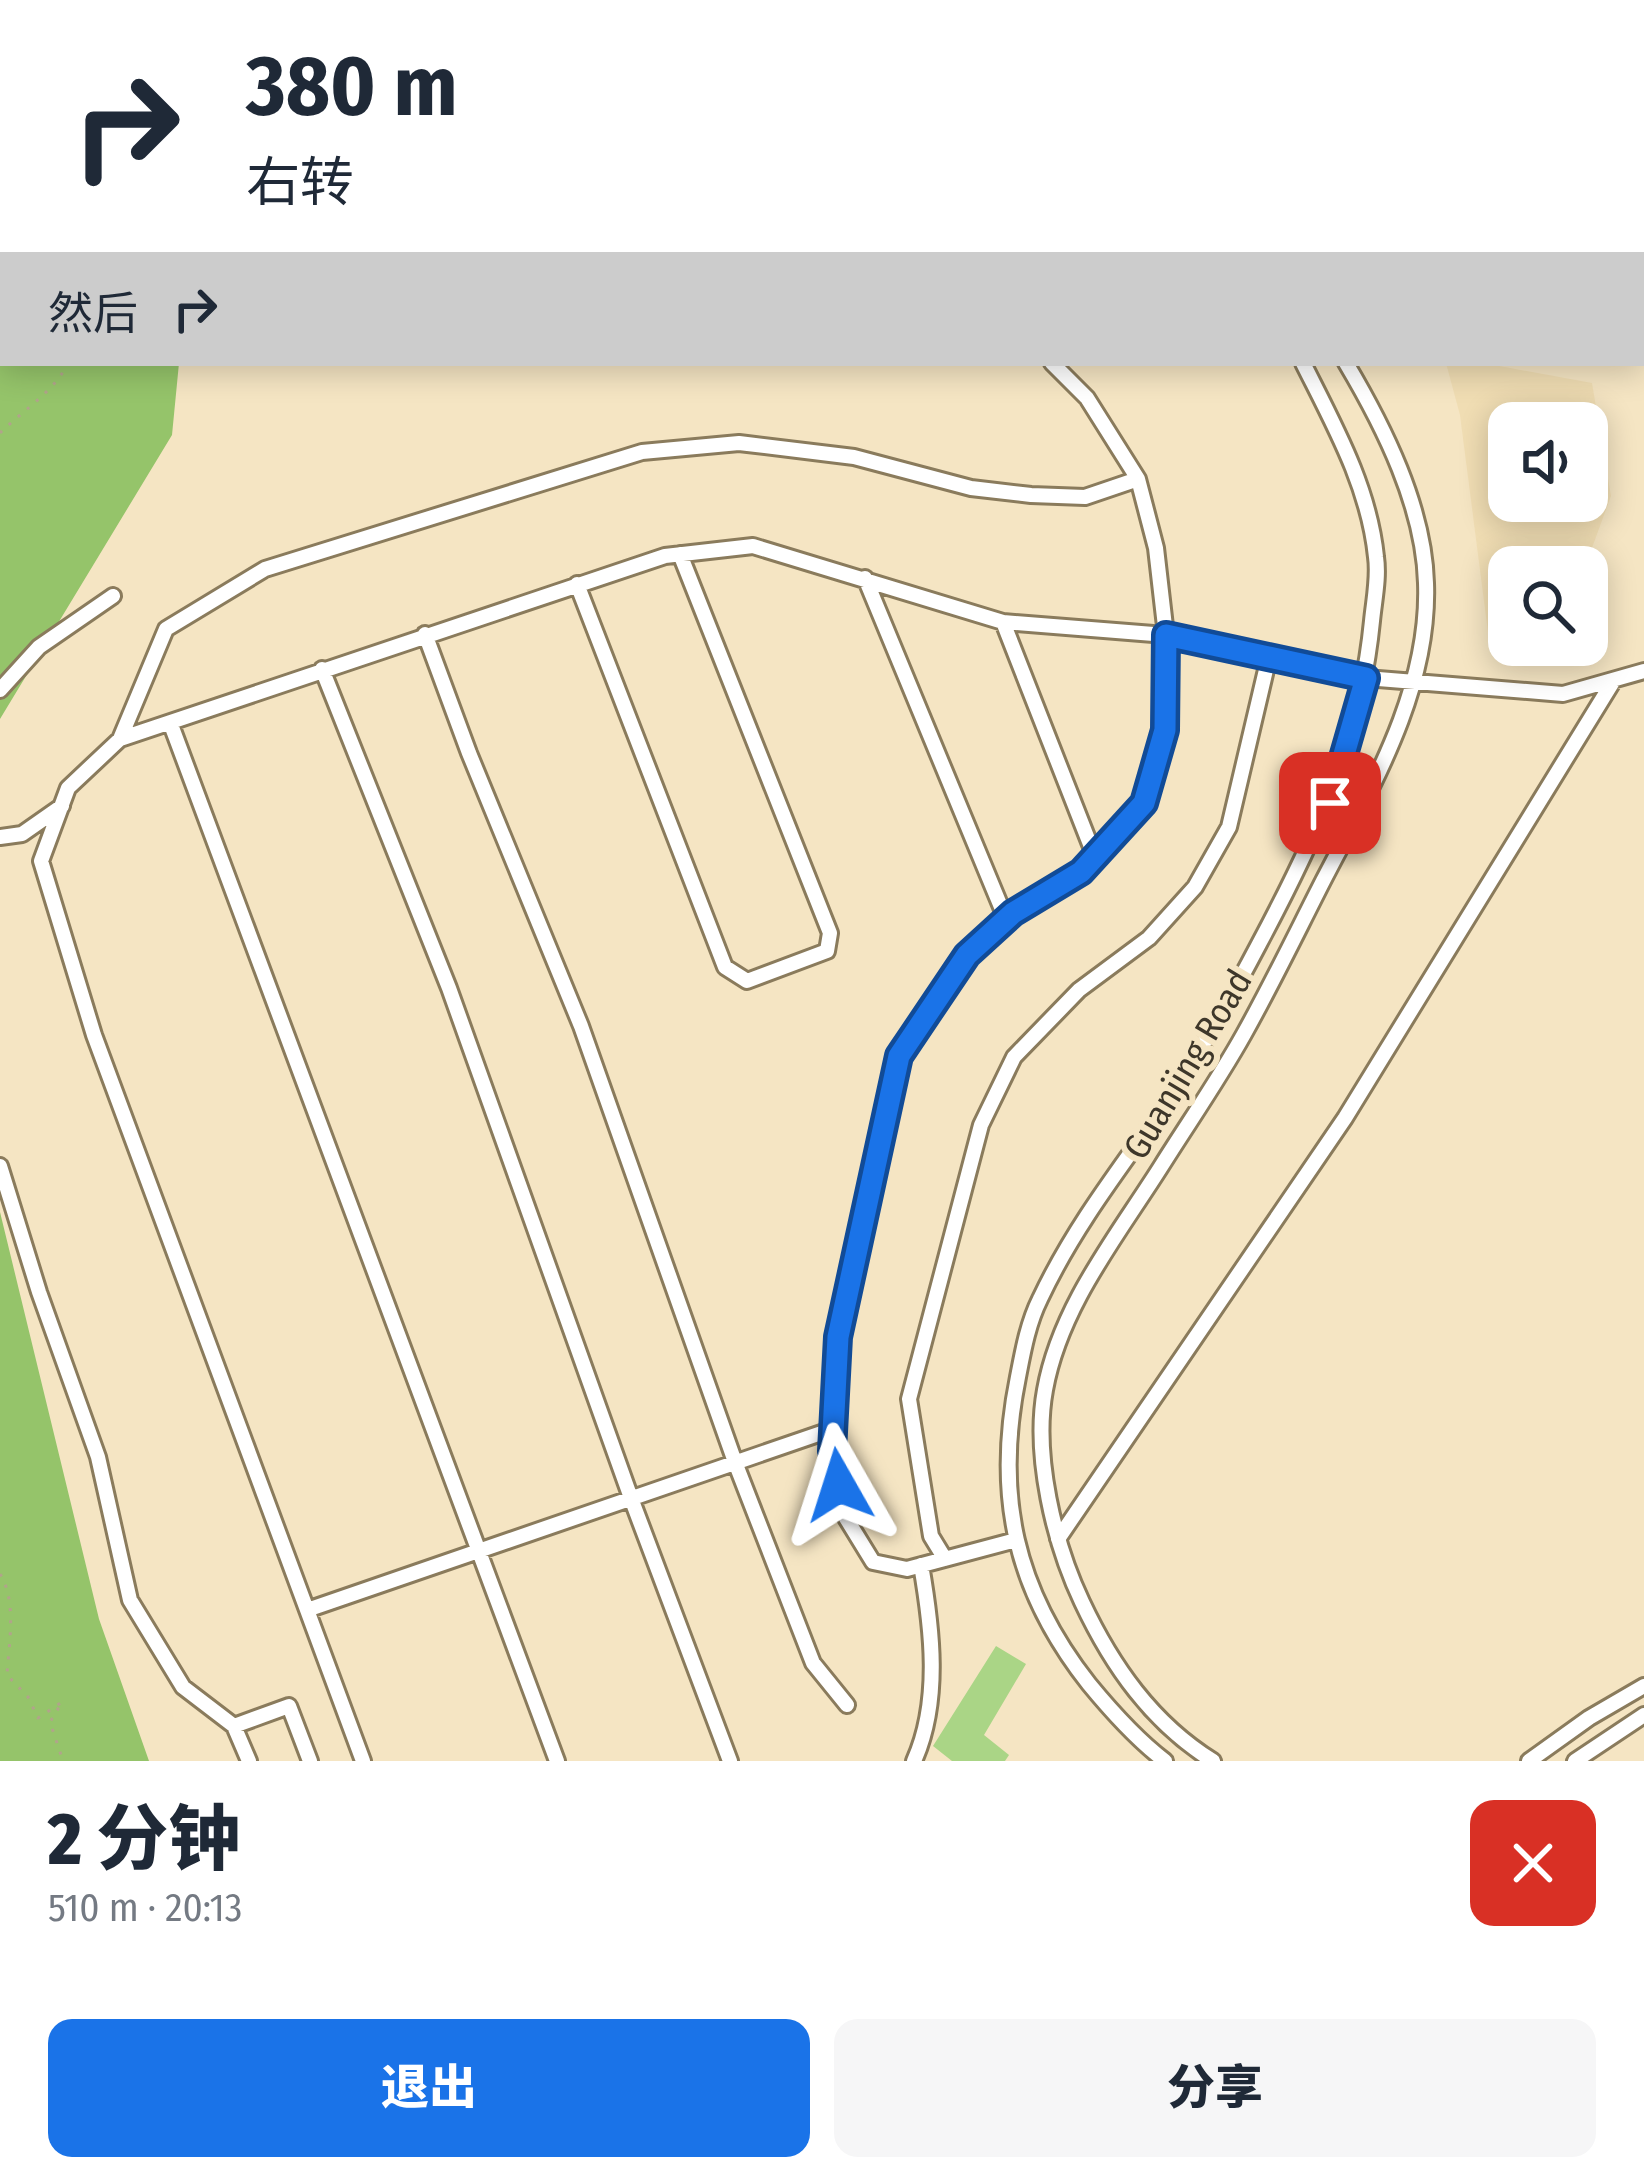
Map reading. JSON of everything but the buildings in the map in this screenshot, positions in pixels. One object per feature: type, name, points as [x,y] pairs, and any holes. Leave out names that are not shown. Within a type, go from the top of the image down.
[{"type":"street","points":[[1016,1540],[907,1569],[873,1562],[846,1518],[832,1451],[838,1337],[899,1056],[967,955],[1006,920],[1081,872],[1144,803],[1165,730],[1166,635],[1156,548],[1138,479],[1087,398],[1055,366]]},
{"type":"street","name":"Guanjing Road","points":[[1165,1761],[1104,1703],[1059,1646],[1041,1612],[1016,1540],[1007,1492],[1010,1428],[1025,1341],[1038,1301],[1082,1221],[1230,998],[1292,883],[1330,803],[1366,678],[1377,562],[1371,526],[1344,445],[1304,366]]},
{"type":"street","name":"Guanjing Road","points":[[1213,1761],[1164,1726],[1137,1695],[1087,1612],[1058,1539],[1042,1421],[1045,1390],[1066,1326],[1095,1267],[1243,1037],[1391,748],[1413,683],[1426,589],[1421,536],[1383,434],[1348,366]]},
{"type":"street","points":[[363,1761],[94,1035],[41,862],[68,788],[120,739],[166,629],[265,568],[642,452],[739,442],[854,457],[971,488],[1031,496],[1085,497],[1138,479]]},
{"type":"street","points":[[120,739],[577,584],[680,554],[753,546],[1003,622],[1166,635],[1366,678],[1563,694],[1644,671]]},
{"type":"street","points":[[577,584],[725,967],[747,981],[827,951],[830,933],[680,554]]},
{"type":"street","points":[[865,578],[1006,920]]},
{"type":"street","points":[[0,690],[39,647],[113,596]]},
{"type":"street","points":[[1003,622],[1095,857]]},
{"type":"street","points":[[425,634],[580,1026],[812,1664],[847,1705]]},
{"type":"street","points":[[945,1559],[931,1536],[909,1399],[981,1125],[1014,1057],[1079,990],[1148,938],[1195,887],[1229,827],[1269,657]]},
{"type":"street","points":[[322,669],[449,988],[730,1761]]},
{"type":"street","points":[[1058,1539],[1346,1118],[1614,680]]},
{"type":"street","points":[[170,722],[557,1761]]},
{"type":"street","points":[[0,837],[22,834],[62,806]]},
{"type":"street","points":[[0,1166],[98,1457],[130,1600],[183,1687],[234,1726],[249,1761]]},
{"type":"street","points":[[307,1610],[833,1429]]},
{"type":"street","points":[[914,1761],[922,1742],[932,1675],[921,1565]]},
{"type":"street","points":[[1529,1761],[1644,1686]]},
{"type":"street","points":[[234,1726],[289,1706],[310,1761]]},
{"type":"street","points":[[1575,1761],[1644,1714]]},
{"type":"path","points":[[0,433],[60,380],[67,366]]},
{"type":"path","points":[[0,1574],[10,1612],[8,1675],[28,1696],[38,1718],[62,1702],[50,1722],[63,1761]]},
{"type":"shaded area","points":[[1447,366],[1499,366],[1592,383],[1595,402],[1488,402],[1488,522],[1601,522],[1593,546],[1488,546],[1488,632],[1460,415]]},
{"type":"green space","points":[[0,366],[179,366],[172,435],[0,719]]},
{"type":"green space","points":[[0,1212],[99,1619],[149,1761],[0,1761]]},
{"type":"green space","points":[[996,1646],[1026,1664],[984,1735],[1009,1755],[1005,1761],[952,1761],[933,1746]]},
{"type":"route","points":[[839,1485],[832,1451],[838,1337],[899,1056],[967,955],[1013,913],[1081,872],[1144,803],[1165,730],[1166,635],[1366,678],[1330,803]]}]
